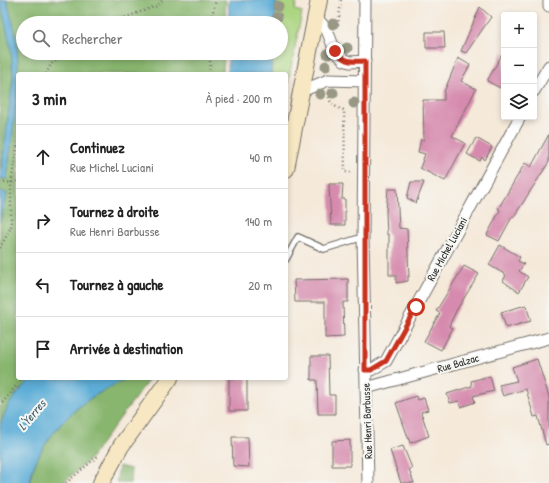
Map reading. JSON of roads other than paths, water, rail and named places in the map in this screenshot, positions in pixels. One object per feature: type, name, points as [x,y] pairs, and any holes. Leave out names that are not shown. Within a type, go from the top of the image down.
[{"type":"main road","points":[[288,160],[319,0]]},
{"type":"main road","points":[[101,483],[120,446],[169,380]]},
{"type":"street","name":"Rue Henri Barbusse","points":[[365,0],[364,237],[368,483]]},
{"type":"street","points":[[549,0],[549,6]]},
{"type":"street","points":[[316,17],[327,30],[335,51],[344,60],[350,62],[365,61]]},
{"type":"street","points":[[537,86],[549,66]]},
{"type":"street","points":[[302,91],[328,80],[364,81]]},
{"type":"street","name":"Rue Michel Luciani","points":[[365,370],[371,370],[386,361],[518,120]]},
{"type":"street","name":"Rue Balzac","points":[[366,388],[549,338]]},
{"type":"lane","points":[[288,255],[298,237],[324,249],[364,237]]},
{"type":"water","points":[[0,0],[7,0],[16,40],[16,60],[18,60],[18,72],[16,72],[16,104],[7,179],[0,179],[13,78],[11,50]]},
{"type":"water","points":[[229,0],[277,0],[276,16],[228,16]]},
{"type":"water","points":[[228,60],[272,60],[271,72],[228,72]]},
{"type":"water","points":[[0,191],[7,193],[0,222]]},
{"type":"water","name":"L'Yerres","points":[[28,380],[123,380],[81,405],[61,424],[52,435],[37,459],[32,471],[30,483],[0,483],[0,425],[8,405]]}]
